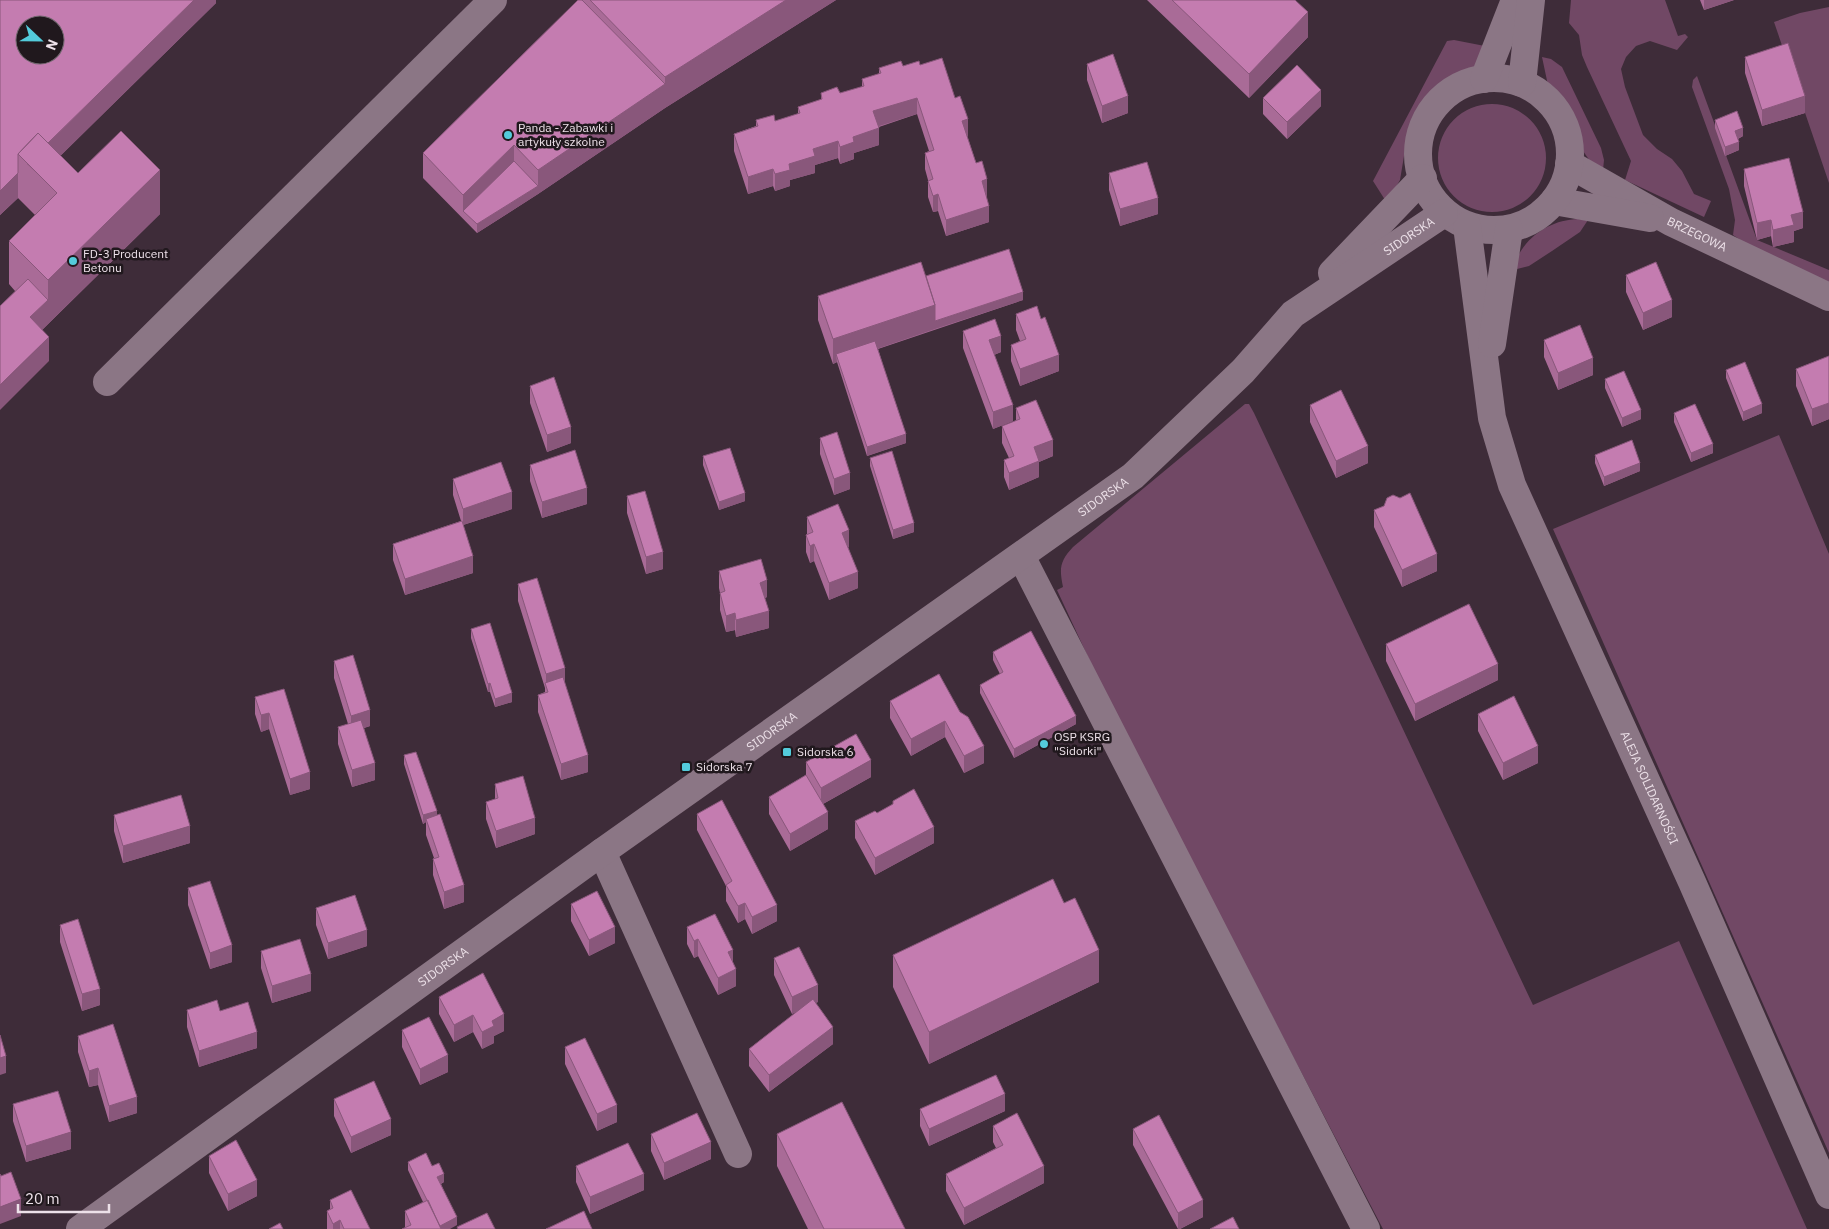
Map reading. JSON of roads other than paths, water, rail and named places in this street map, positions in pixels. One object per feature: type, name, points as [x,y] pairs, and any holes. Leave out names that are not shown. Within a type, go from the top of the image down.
[{"type":"street","points":[[107,382],[492,0]]},
{"type":"street","points":[[1484,79],[1515,0]]},
{"type":"street","points":[[1522,84],[1531,0]]},
{"type":"street","points":[[1503,78],[1522,84],[1543,96],[1559,116],[1568,139],[1569,164],[1564,183],[1554,201],[1542,214],[1526,223],[1509,229],[1488,230],[1455,219],[1426,190],[1418,162],[1418,143],[1424,124],[1434,107],[1448,93],[1465,84],[1484,79],[1503,78]]},
{"type":"street","name":"BRZEGOWA","points":[[1569,164],[1671,222],[1829,297]]},
{"type":"street","points":[[1294,314],[1423,178]]},
{"type":"street","points":[[1554,201],[1671,222]]},
{"type":"street","points":[[1455,219],[1488,375]]},
{"type":"street","name":"SIDORSKA","points":[[80,1229],[602,852],[1132,476],[1243,371],[1294,314],[1455,219]]},
{"type":"street","points":[[1488,375],[1509,229]]},
{"type":"street","name":"ALEJA SOLIDARNOŚCI","points":[[1488,375],[1492,418],[1512,486],[1692,882],[1829,1195]]},
{"type":"street","points":[[1021,556],[1366,1229]]},
{"type":"street","points":[[602,852],[738,1154]]},
{"type":"place","name":"Panda - Zabawki i artykuły szkolne","points":[[508,135]]},
{"type":"place","name":"FD-3 Producent Betonu","points":[[73,261]]},
{"type":"place","name":"OSP KSRG \"Sidorki\"","points":[[1044,744]]},
{"type":"place","name":"Sidorska 6","points":[[787,752]]},
{"type":"place","name":"Sidorska 7","points":[[686,767]]}]
